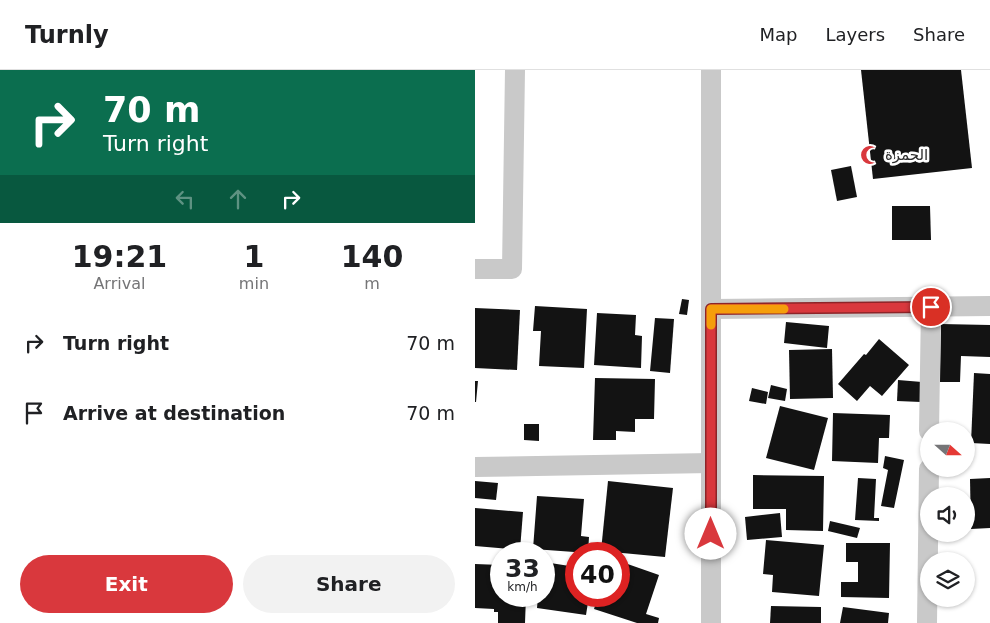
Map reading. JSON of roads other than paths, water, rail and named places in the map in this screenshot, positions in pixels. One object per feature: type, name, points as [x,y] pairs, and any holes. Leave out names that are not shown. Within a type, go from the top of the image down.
[{"type":"street","points":[[475,269],[512,269],[515,70]]},
{"type":"street","points":[[711,70],[711,623]]},
{"type":"street","points":[[711,309],[990,306]]},
{"type":"street","points":[[929,422],[931,307]]},
{"type":"street","points":[[475,467],[711,463]]},
{"type":"street","points":[[927,623],[929,478]]},
{"type":"place","name":"الحمزة","points":[[870,155]]}]
